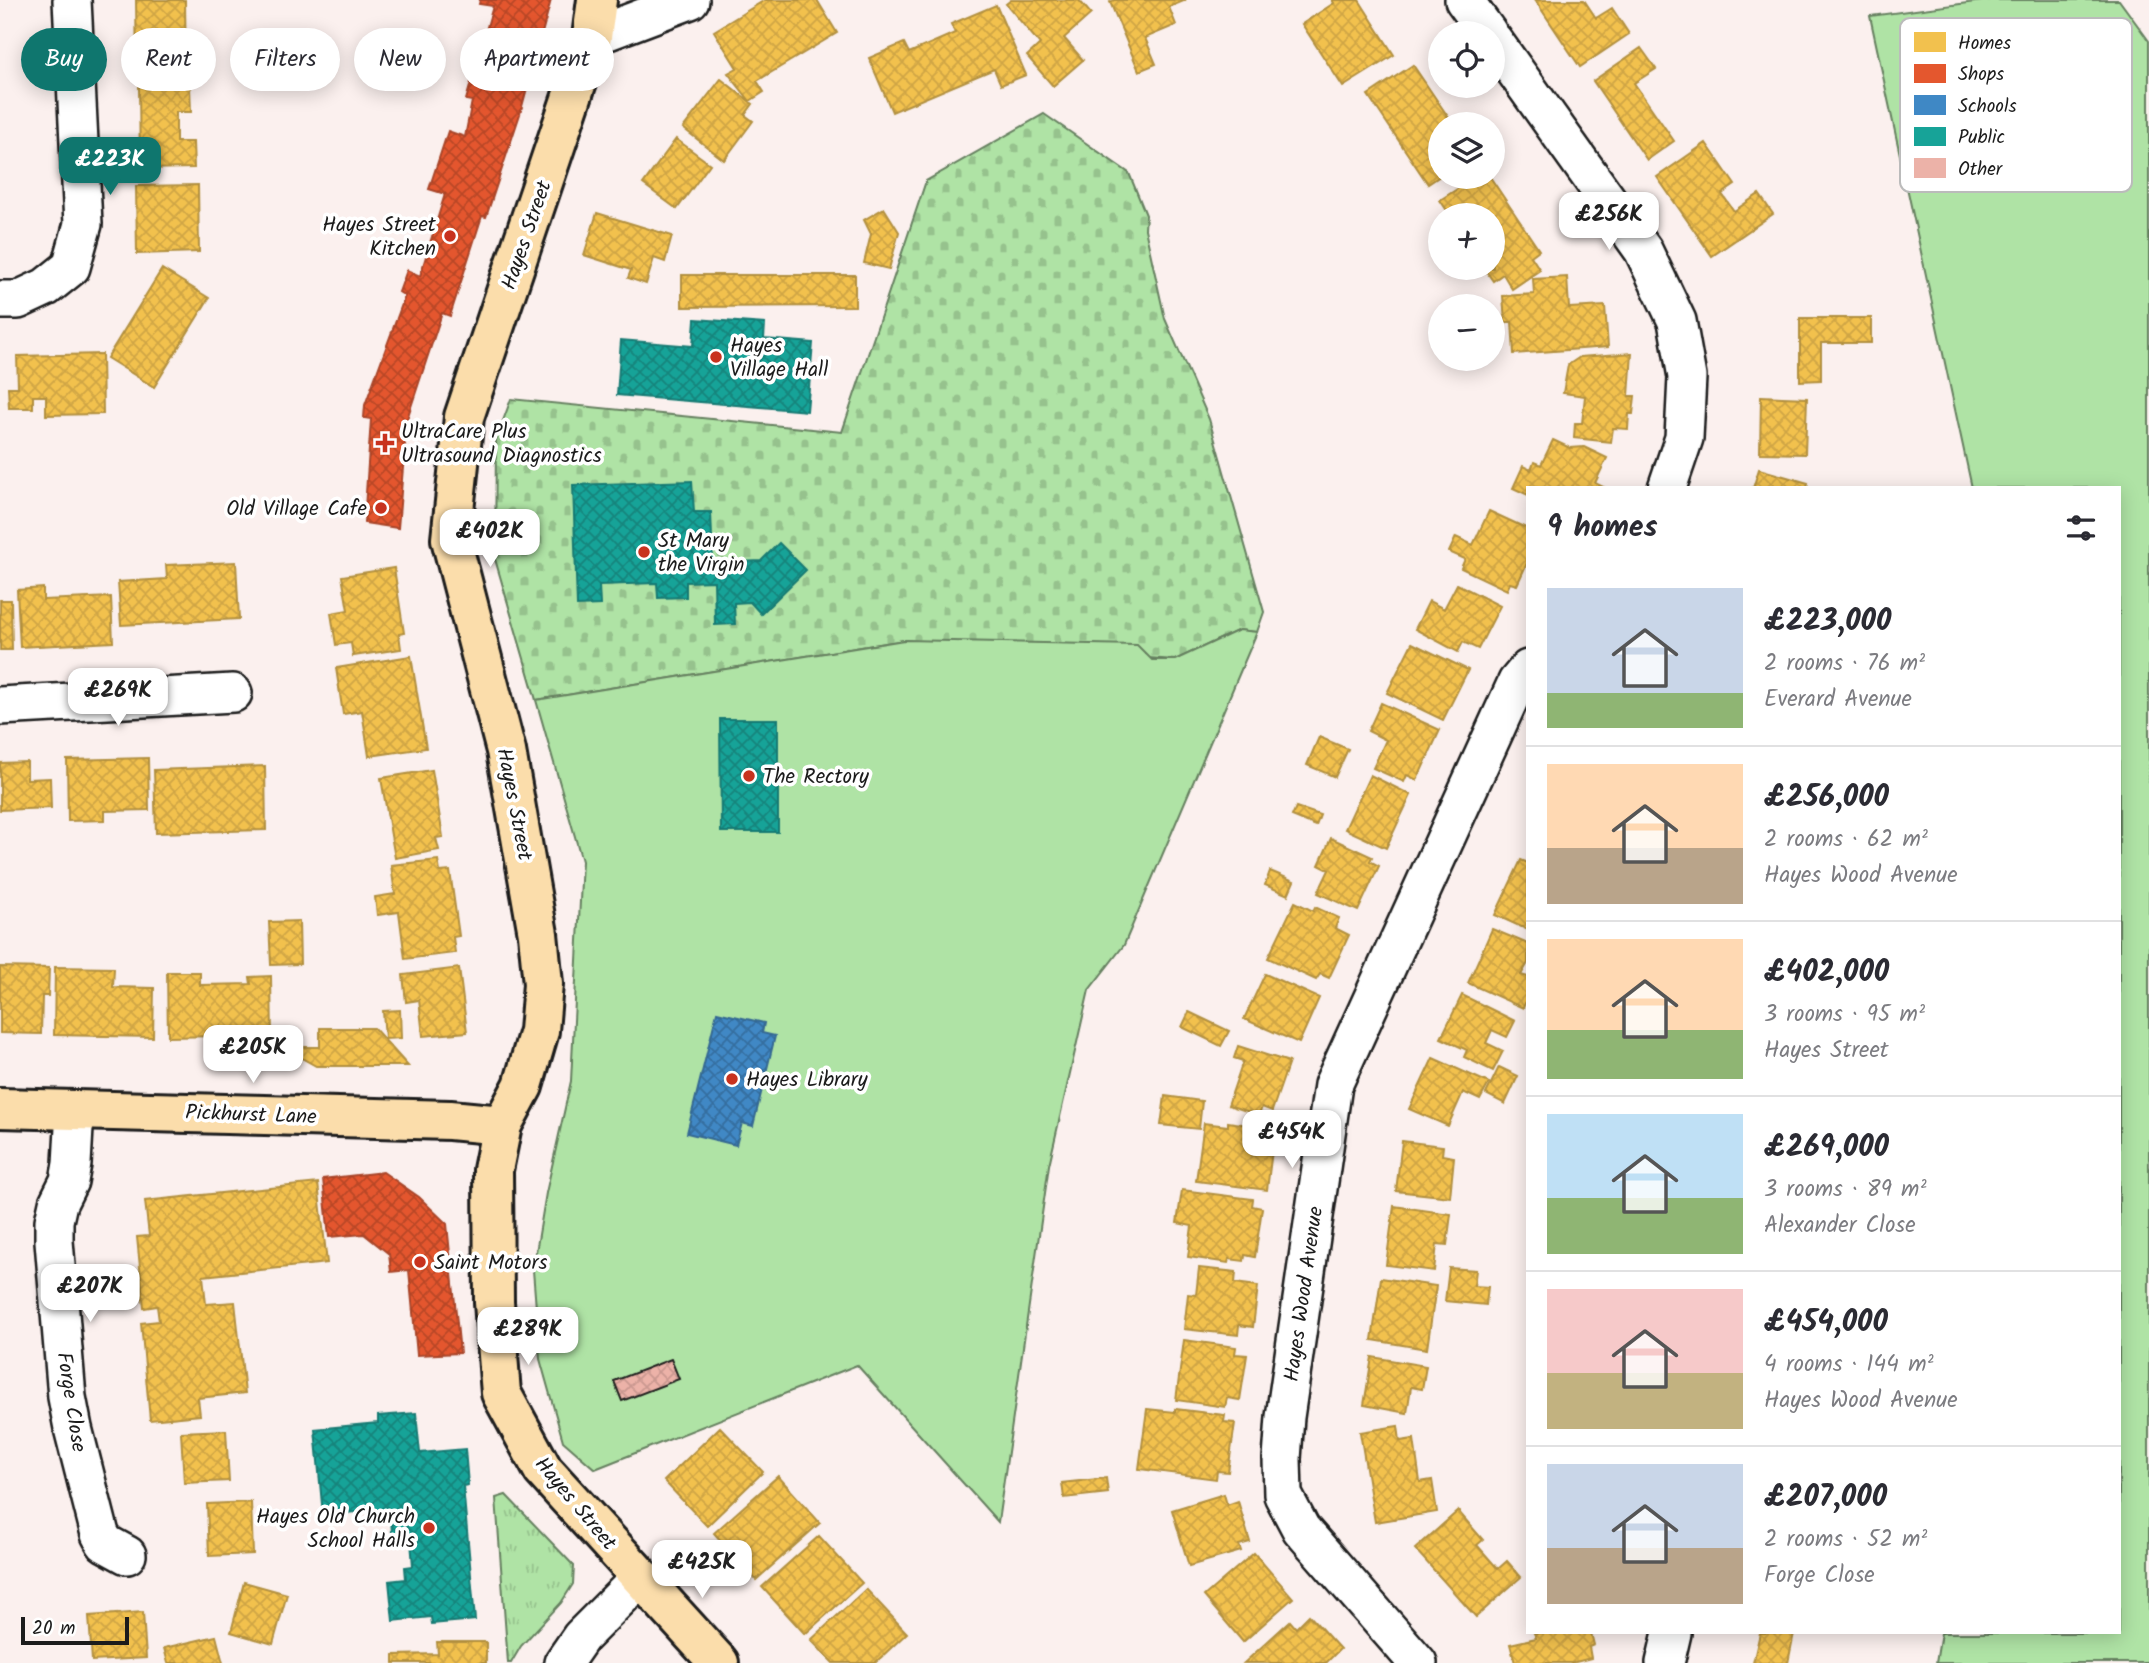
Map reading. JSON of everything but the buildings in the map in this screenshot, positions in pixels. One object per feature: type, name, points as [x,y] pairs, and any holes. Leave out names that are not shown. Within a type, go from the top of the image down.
[{"type":"main road","name":"Hayes Street","points":[[593,28],[597,0]]},
{"type":"main road","name":"Hayes Street","points":[[574,91],[464,417],[451,539],[506,751],[538,934],[543,984],[539,1031],[523,1086],[502,1125],[493,1170],[494,1303],[501,1393],[543,1470],[719,1663]]},
{"type":"main road","name":"Pickhurst Lane","points":[[0,1108],[436,1119],[502,1125]]},
{"type":"street","points":[[0,300],[18,300],[46,287],[71,267],[83,224],[72,0]]},
{"type":"street","points":[[614,29],[690,0]]},
{"type":"street","points":[[1464,0],[1479,21]]},
{"type":"street","points":[[1505,57],[1643,250],[1677,321],[1687,377],[1684,438],[1668,486]]},
{"type":"street","name":"Hayes Wood Avenue","points":[[1418,1663],[1301,1529],[1283,1496],[1285,1417],[1333,1085],[1517,682],[1526,671]]},
{"type":"street","points":[[0,706],[233,693]]},
{"type":"street","name":"Forge Close","points":[[75,1110],[72,1164],[54,1221],[67,1396],[100,1534],[105,1543],[127,1555]]},
{"type":"street","points":[[563,1663],[581,1637],[641,1577]]},
{"type":"street","points":[[1665,1663],[1672,1634]]},
{"type":"green space","points":[[1990,0],[2119,0],[2149,41],[2149,1663],[1936,1663],[1941,1634],[2121,1634],[2121,486],[1972,486],[1908,192],[2132,192],[2132,18],[1900,18],[1900,155],[1870,16]]},
{"type":"green space","points":[[1044,114],[1129,173],[1146,215],[1145,229],[1165,319],[1209,419],[1264,612],[1257,632],[1239,630],[1175,660],[904,640],[536,700],[495,559],[496,440],[511,399],[842,432],[926,181]]},
{"type":"green space","points":[[1239,630],[1257,632],[1124,945],[1089,990],[1049,1165],[998,1522],[857,1365],[595,1469],[563,1441],[540,1359],[533,1270],[546,1193],[571,1081],[582,861],[536,700],[904,640],[1137,645],[1152,660],[1175,660]]},
{"type":"green space","points":[[506,1495],[574,1566],[573,1584],[561,1603],[521,1646],[511,1663],[508,1663],[496,1498]]},
{"type":"place","name":"Hayes Street Kitchen","points":[[450,236]]},
{"type":"place","name":"Hayes Village Hall","points":[[716,357]]},
{"type":"place","name":"UltraCare Plus Ultrasound Diagnostics","points":[[385,443]]},
{"type":"place","name":"Old Village Cafe","points":[[381,508]]},
{"type":"place","name":"St Mary the Virgin","points":[[644,552]]},
{"type":"place","name":"The Rectory","points":[[749,776]]},
{"type":"place","name":"Hayes Library","points":[[732,1079]]},
{"type":"place","name":"Saint Motors","points":[[420,1262]]},
{"type":"place","name":"Hayes Old Church School Halls","points":[[429,1528]]}]
